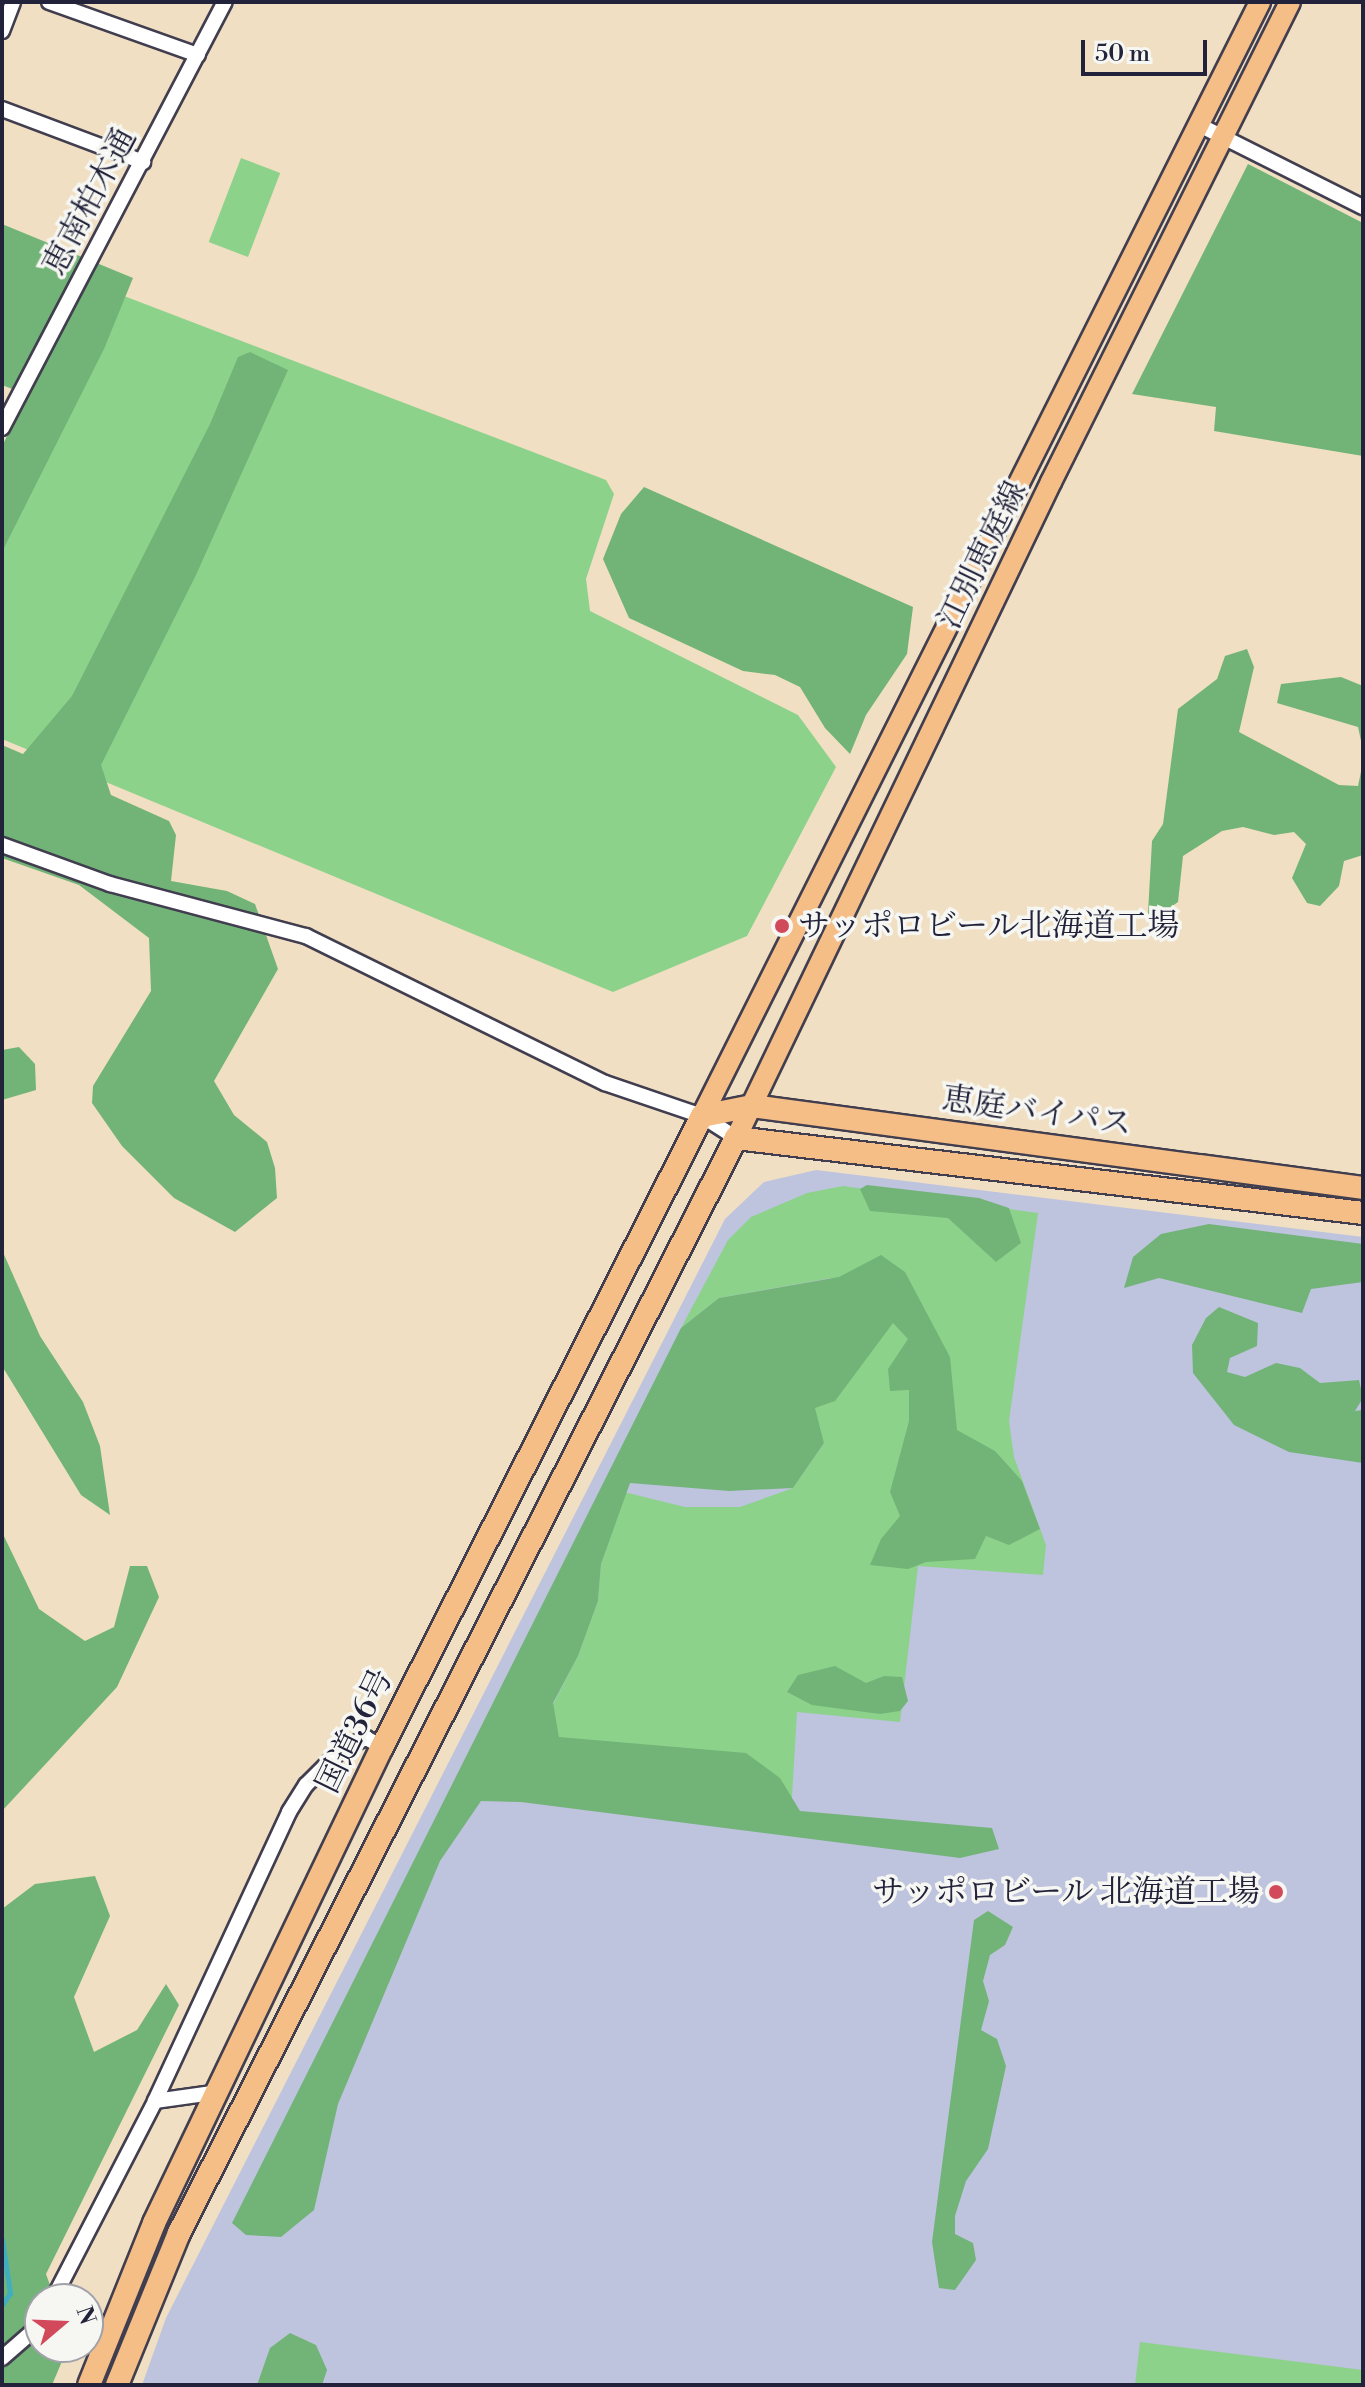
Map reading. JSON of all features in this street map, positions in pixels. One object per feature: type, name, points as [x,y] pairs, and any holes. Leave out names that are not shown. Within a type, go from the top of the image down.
[{"type":"highway","name":"恵庭バイパス","points":[[702,1116],[752,1106],[1363,1188]]},
{"type":"highway","name":"国道36号","points":[[89,2385],[154,2223],[220,2092],[382,1747],[702,1116]]},
{"type":"highway","name":"恵庭バイパス","points":[[736,1138],[1363,1213]]},
{"type":"highway","points":[[117,2385],[179,2233],[736,1138]]},
{"type":"main road","name":"江別恵庭線","points":[[702,1116],[1260,2]]},
{"type":"main road","name":"江別恵庭線","points":[[736,1138],[1290,2]]},
{"type":"street","points":[[2,31],[13,2]]},
{"type":"street","points":[[49,2],[198,55]]},
{"type":"street","name":"恵南柏木通","points":[[2,428],[225,2]]},
{"type":"street","points":[[2,109],[143,162]]},
{"type":"street","points":[[1197,124],[1363,207]]},
{"type":"street","points":[[2,845],[110,884],[306,936],[605,1083],[702,1116],[736,1138]]},
{"type":"street","points":[[61,2283],[155,2101],[289,1812],[306,1785],[341,1750],[366,1738],[382,1747]]},
{"type":"street","points":[[155,2101],[220,2092]]},
{"type":"street","points":[[2,2358],[24,2339]]},
{"type":"shaded area","points":[[816,1170],[1363,1237],[1363,2385],[142,2385],[166,2318],[725,1219],[764,1182]]},
{"type":"green space","points":[[241,158],[280,173],[248,257],[209,242]]},
{"type":"green space","points":[[1248,164],[1363,223],[1363,456],[1214,431],[1216,407],[1132,394]]},
{"type":"green space","points":[[2,224],[133,278],[104,349],[2,552],[2,446],[28,395],[2,385]]},
{"type":"green space","points":[[124,296],[606,480],[614,494],[586,579],[590,611],[798,715],[836,767],[747,936],[613,992],[2,739],[2,541]]},
{"type":"green space","points":[[250,352],[288,370],[196,575],[101,765],[111,795],[169,821],[176,835],[171,881],[227,891],[255,904],[278,969],[214,1081],[234,1115],[267,1142],[275,1168],[277,1198],[235,1232],[174,1198],[122,1146],[92,1103],[93,1086],[151,991],[149,938],[79,885],[2,858],[2,745],[23,754],[72,696],[210,424],[238,357]]},
{"type":"green space","points":[[644,487],[913,607],[907,654],[866,715],[850,754],[825,728],[800,687],[775,675],[743,671],[629,618],[603,559],[621,514]]},
{"type":"green space","points":[[1247,649],[1254,667],[1239,732],[1339,785],[1358,786],[1363,762],[1363,855],[1344,861],[1339,886],[1320,906],[1307,903],[1292,878],[1306,844],[1294,832],[1274,835],[1243,827],[1222,831],[1183,856],[1178,902],[1153,920],[1148,913],[1152,841],[1163,824],[1178,709],[1217,679],[1225,656]]},
{"type":"green space","points":[[1341,677],[1363,686],[1363,750],[1358,727],[1277,703],[1281,684]]},
{"type":"green space","points":[[19,1047],[35,1064],[36,1090],[2,1100],[2,1050]]},
{"type":"green space","points":[[867,1185],[979,1198],[1009,1208],[1021,1243],[996,1262],[948,1218],[870,1211],[860,1189]]},
{"type":"green space","points":[[843,1186],[1038,1213],[1009,1421],[1014,1457],[1046,1545],[1043,1575],[918,1566],[900,1722],[797,1712],[791,1813],[550,1738],[548,1714],[578,1656],[598,1601],[601,1564],[624,1492],[685,1507],[740,1507],[793,1488],[824,1443],[814,1408],[831,1278],[719,1298],[681,1328],[728,1240],[751,1217],[807,1193]]},
{"type":"green space","points":[[1209,1224],[1363,1244],[1363,1282],[1311,1289],[1302,1313],[1159,1278],[1124,1288],[1133,1257],[1161,1234]]},
{"type":"green space","points":[[2,1250],[40,1336],[83,1402],[100,1446],[110,1515],[81,1495],[2,1366]]},
{"type":"green space","points":[[881,1255],[905,1272],[950,1357],[957,1430],[995,1451],[1022,1481],[1040,1529],[1009,1545],[986,1536],[975,1559],[926,1562],[908,1569],[870,1565],[881,1539],[900,1516],[890,1492],[909,1421],[909,1390],[890,1391],[888,1369],[908,1339],[893,1323],[835,1401],[815,1408],[824,1443],[793,1488],[729,1491],[630,1483],[601,1564],[598,1601],[578,1656],[553,1703],[559,1737],[746,1753],[780,1778],[800,1811],[992,1828],[999,1849],[960,1858],[521,1802],[481,1801],[440,1861],[338,2104],[314,2210],[281,2237],[246,2235],[232,2223],[681,1328],[719,1298],[839,1277]]},
{"type":"green space","points":[[1219,1307],[1258,1323],[1257,1346],[1230,1358],[1227,1372],[1245,1377],[1276,1363],[1300,1368],[1320,1383],[1359,1380],[1363,1398],[1355,1411],[1363,1410],[1363,1463],[1289,1452],[1234,1425],[1193,1373],[1192,1345],[1206,1318]]},
{"type":"green space","points":[[2,1532],[39,1609],[85,1641],[114,1627],[130,1566],[147,1566],[159,1597],[117,1687],[2,1811]]},
{"type":"green space","points":[[835,1666],[866,1683],[884,1676],[902,1677],[908,1701],[900,1711],[880,1714],[812,1705],[787,1692],[798,1675]]},
{"type":"green space","points":[[95,1876],[110,1916],[74,1997],[94,2052],[137,2030],[166,1984],[179,2005],[46,2274],[49,2283],[24,2283],[24,2363],[61,2363],[52,2385],[2,2385],[2,1909],[35,1884]]},
{"type":"green space","points":[[988,1911],[1013,1927],[1005,1945],[990,1955],[983,1981],[989,2001],[981,2030],[997,2039],[1006,2066],[988,2149],[966,2181],[955,2216],[955,2234],[973,2243],[976,2260],[955,2290],[939,2288],[932,2242],[974,1920]]},
{"type":"green space","points":[[290,2333],[316,2345],[327,2370],[322,2385],[257,2385],[270,2348]]},
{"type":"green space","points":[[1140,2342],[1363,2370],[1363,2385],[1135,2385]]},
{"type":"waterway","points":[[2,2239],[10,2293],[2,2305]]},
{"type":"place","name":"サッポロビール北海道工場","points":[[782,926]]},
{"type":"place","name":"サッポロビール 北海道工場","points":[[1276,1892]]}]
